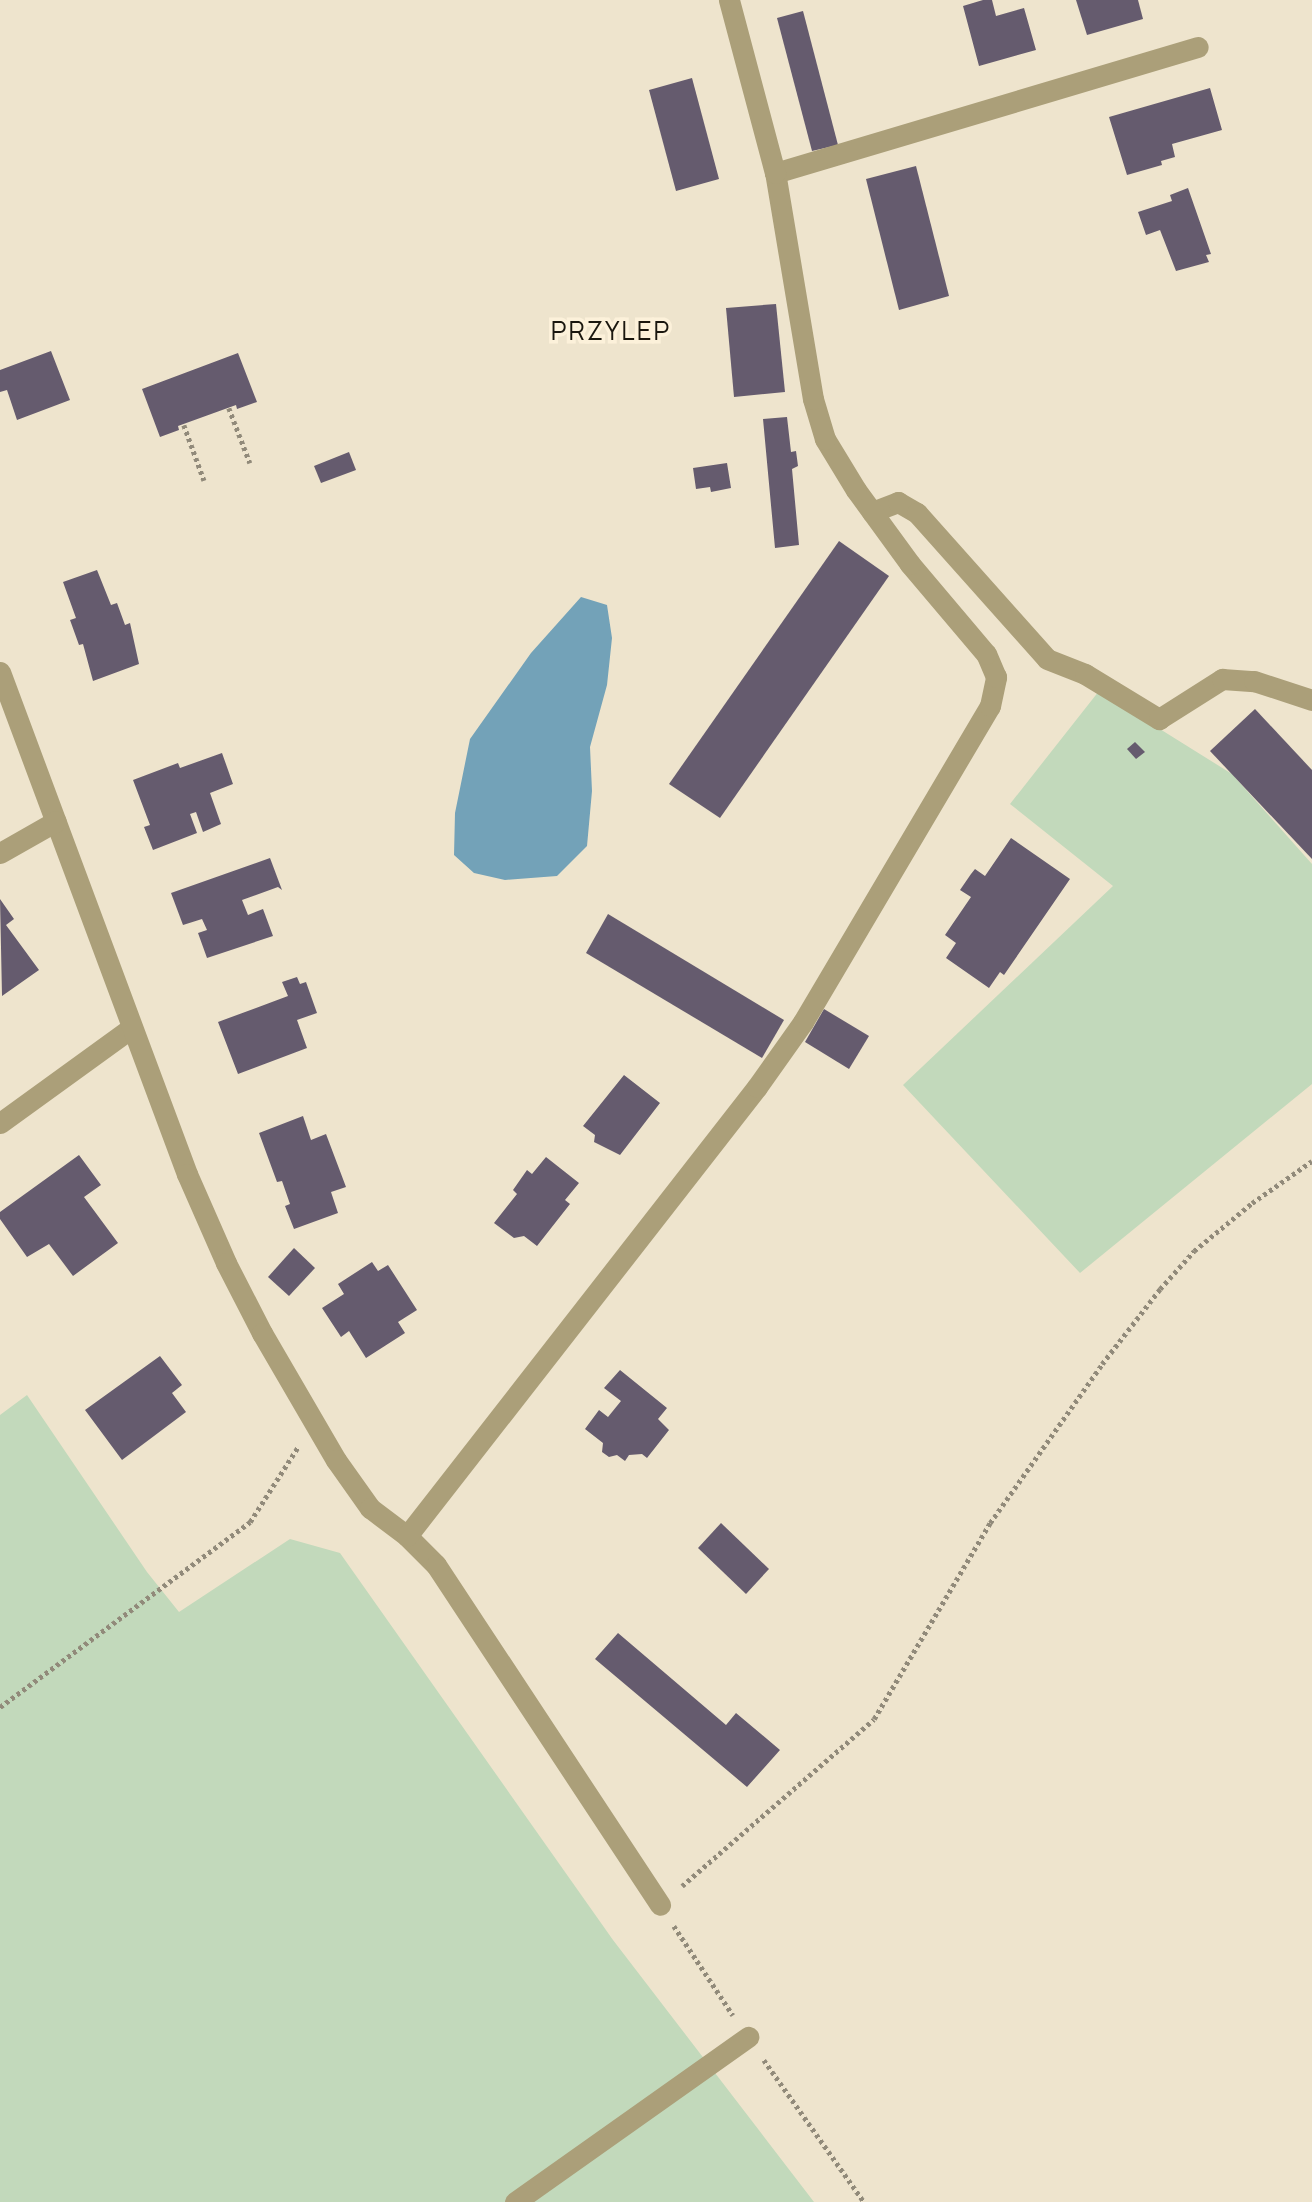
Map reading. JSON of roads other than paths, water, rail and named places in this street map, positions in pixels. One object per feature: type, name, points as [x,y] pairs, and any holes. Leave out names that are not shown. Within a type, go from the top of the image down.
[{"type":"street","points":[[407,1536],[757,1087],[803,1022],[990,706],[996,677],[986,654],[915,570],[872,512],[825,439],[813,399],[775,173],[729,0]]},
{"type":"street","points":[[775,173],[1198,47]]},
{"type":"street","points":[[872,512],[898,502],[917,513],[1047,659],[1085,674],[1159,719],[1222,678],[1254,681],[1312,700]]},
{"type":"street","points":[[0,671],[131,1028],[187,1174],[226,1263],[314,1423],[370,1508],[407,1536],[436,1565],[660,1905]]},
{"type":"street","points":[[0,853],[56,821]]},
{"type":"street","points":[[0,1123],[131,1028]]},
{"type":"street","points":[[515,2202],[748,2037]]},
{"type":"water","points":[[581,597],[607,605],[612,638],[607,685],[590,747],[592,791],[587,846],[557,876],[505,880],[474,873],[454,855],[455,813],[470,739],[531,653]]},
{"type":"district","name":"PRZYLEP","points":[[611,331]]}]
